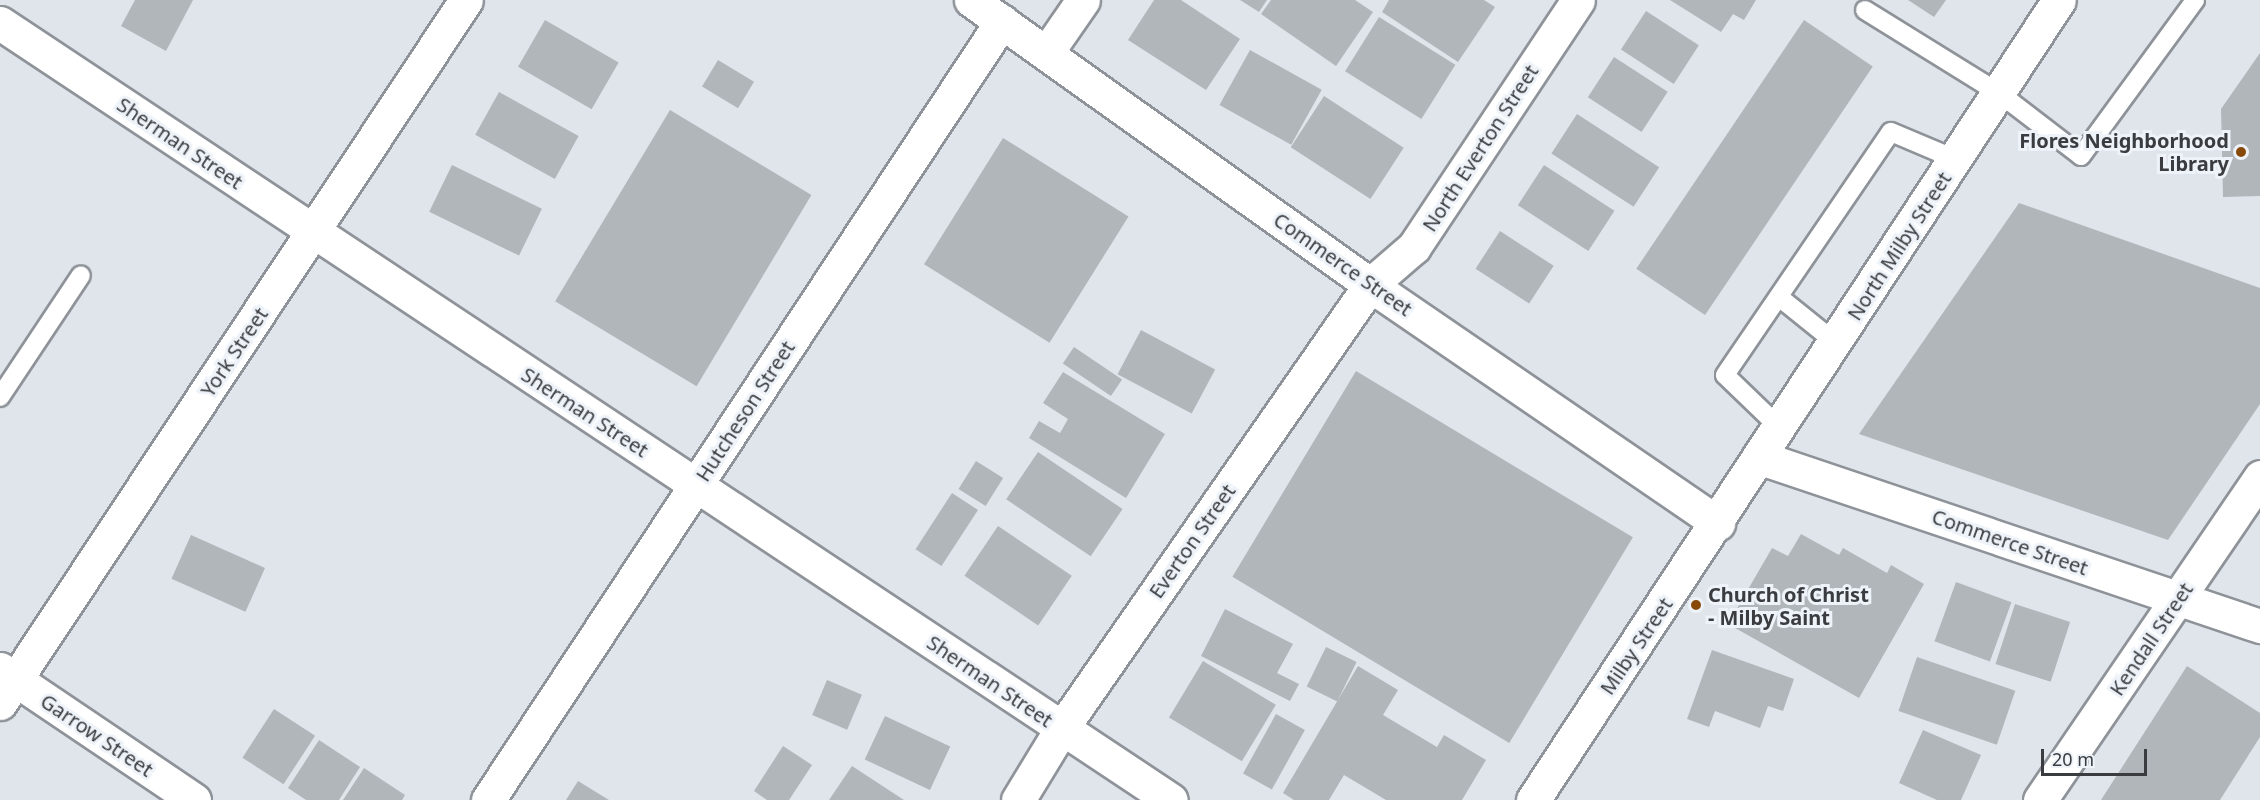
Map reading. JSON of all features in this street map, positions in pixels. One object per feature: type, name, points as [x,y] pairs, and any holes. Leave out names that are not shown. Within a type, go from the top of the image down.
[{"type":"street","name":"York Street","points":[[5,684],[313,232],[466,0]]},
{"type":"street","name":"Commerce Street","points":[[971,0],[1047,52],[1370,285],[1718,523]]},
{"type":"street","points":[[1047,52],[1083,0]]},
{"type":"street","name":"North Everton Street","points":[[1370,285],[1414,247],[1578,0]]},
{"type":"street","name":"North Milby Street","points":[[1738,493],[2059,0]]},
{"type":"street","name":"Hutcheson Street","points":[[488,800],[1002,21]]},
{"type":"street","name":"Sherman Street","points":[[0,23],[1171,800]]},
{"type":"street","name":"Everton Street","points":[[1018,800],[1062,728],[1370,285]]},
{"type":"street","name":"Commerce Street","points":[[1761,458],[2260,626]]},
{"type":"street","name":"Kendall Street","points":[[2040,800],[2260,477]]},
{"type":"street","name":"Milby Street","points":[[1533,800],[1738,493]]},
{"type":"street","name":"Garrow Street","points":[[5,684],[194,800]]},
{"type":"lane","points":[[1865,10],[1999,93],[2081,156],[2195,0]]},
{"type":"lane","points":[[1780,428],[1725,375],[1891,132],[1955,159]]},
{"type":"lane","points":[[0,397],[81,275]]},
{"type":"lane","points":[[1779,297],[1836,343]]},
{"type":"building","points":[[135,0],[193,0],[166,51],[121,26]]},
{"type":"building","points":[[1154,0],[1181,0],[1240,39],[1206,90],[1128,40]]},
{"type":"building","points":[[1240,0],[1267,0],[1259,12]]},
{"type":"building","points":[[1271,0],[1355,0],[1373,12],[1336,66],[1261,14]]},
{"type":"building","points":[[1389,0],[1484,0],[1495,7],[1458,62],[1382,12]]},
{"type":"building","points":[[1670,0],[1756,0],[1744,20],[1733,14],[1721,32]]},
{"type":"building","points":[[1908,0],[1946,0],[1934,17]]},
{"type":"building","points":[[1646,11],[1699,45],[1674,84],[1621,50]]},
{"type":"building","points":[[1379,17],[1455,65],[1421,119],[1345,71]]},
{"type":"building","points":[[545,20],[619,62],[592,109],[518,67]]},
{"type":"building","points":[[1804,20],[1873,66],[1705,315],[1636,269]]},
{"type":"building","points":[[1250,50],[1322,90],[1291,145],[1219,105]]},
{"type":"building","name":"Flores Neighborhood Library","points":[[2260,53],[2260,196],[2223,197],[2221,109]]},
{"type":"building","points":[[1614,57],[1668,92],[1642,132],[1588,97]]},
{"type":"building","points":[[718,60],[754,82],[738,108],[702,87]]},
{"type":"building","points":[[499,92],[579,136],[555,179],[475,135]]},
{"type":"building","points":[[1324,96],[1404,148],[1370,199],[1291,147]]},
{"type":"building","points":[[670,110],[811,195],[697,386],[555,301]]},
{"type":"building","points":[[1577,114],[1659,167],[1634,207],[1551,153]]},
{"type":"building","points":[[1003,138],[1129,216],[1050,343],[924,264]]},
{"type":"building","points":[[452,165],[542,209],[519,256],[429,212]]},
{"type":"building","points":[[1544,165],[1614,211],[1588,251],[1518,205]]},
{"type":"building","points":[[2019,203],[2260,288],[2260,404],[2168,540],[1859,434]]},
{"type":"building","points":[[1500,231],[1554,266],[1529,304],[1475,269]]},
{"type":"building","points":[[1141,330],[1215,369],[1192,414],[1118,374]]},
{"type":"building","points":[[1074,347],[1122,379],[1111,396],[1063,364]]},
{"type":"building","points":[[1356,371],[1633,537],[1509,743],[1232,577]]},
{"type":"building","points":[[1063,372],[1165,434],[1126,498],[1029,438],[1039,421],[1060,433],[1068,419],[1043,403]]},
{"type":"building","points":[[1038,452],[1123,509],[1091,556],[1006,499]]},
{"type":"building","points":[[976,461],[1003,478],[986,506],[959,489]]},
{"type":"building","points":[[952,493],[978,510],[942,566],[916,549]]},
{"type":"building","points":[[998,526],[1072,576],[1038,626],[964,576]]},
{"type":"building","points":[[1801,534],[1839,555],[1843,548],[1887,573],[1891,565],[1924,584],[1859,698],[1728,624],[1772,548],[1788,556]]},
{"type":"building","points":[[191,535],[265,568],[245,612],[171,579]]},
{"type":"building","points":[[1956,582],[2011,602],[1990,661],[1934,641]]},
{"type":"building","points":[[2015,604],[2070,622],[2051,682],[1996,664]]},
{"type":"building","points":[[1225,609],[1293,644],[1277,673],[1299,684],[1290,701],[1201,656]]},
{"type":"building","points":[[1326,647],[1357,662],[1337,701],[1307,687]]},
{"type":"building","points":[[1712,650],[1794,679],[1783,711],[1768,706],[1760,728],[1715,711],[1709,727],[1687,719]]},
{"type":"building","points":[[1917,657],[2015,691],[1997,745],[1898,711]]},
{"type":"building","points":[[1203,661],[1276,705],[1242,761],[1169,718]]},
{"type":"building","points":[[1358,666],[1398,690],[1383,715],[1437,747],[1444,735],[1486,760],[1462,800],[1386,800],[1344,775],[1329,800],[1294,800],[1283,793]]},
{"type":"building","points":[[2187,666],[2260,713],[2260,737],[2220,800],[2101,800]]},
{"type":"building","points":[[827,680],[862,695],[847,730],[812,715]]},
{"type":"building","points":[[274,709],[315,736],[284,784],[242,758]]},
{"type":"building","points":[[1276,714],[1305,730],[1272,789],[1243,773]]},
{"type":"building","points":[[885,716],[950,746],[930,790],[865,760]]},
{"type":"building","points":[[1923,730],[1981,755],[1961,800],[1937,800],[1899,783]]},
{"type":"building","points":[[319,740],[360,767],[339,800],[306,800],[288,788]]},
{"type":"building","points":[[783,746],[812,765],[789,800],[767,800],[754,791]]},
{"type":"building","points":[[852,766],[904,800],[829,800]]},
{"type":"building","points":[[364,768],[405,795],[402,800],[343,800]]},
{"type":"building","points":[[578,781],[609,800],[566,800]]},
{"type":"place","name":"Flores Neighborhood Library","points":[[2241,152]]},
{"type":"place","name":"Church of Christ - Milby Saint","points":[[1696,605]]}]
